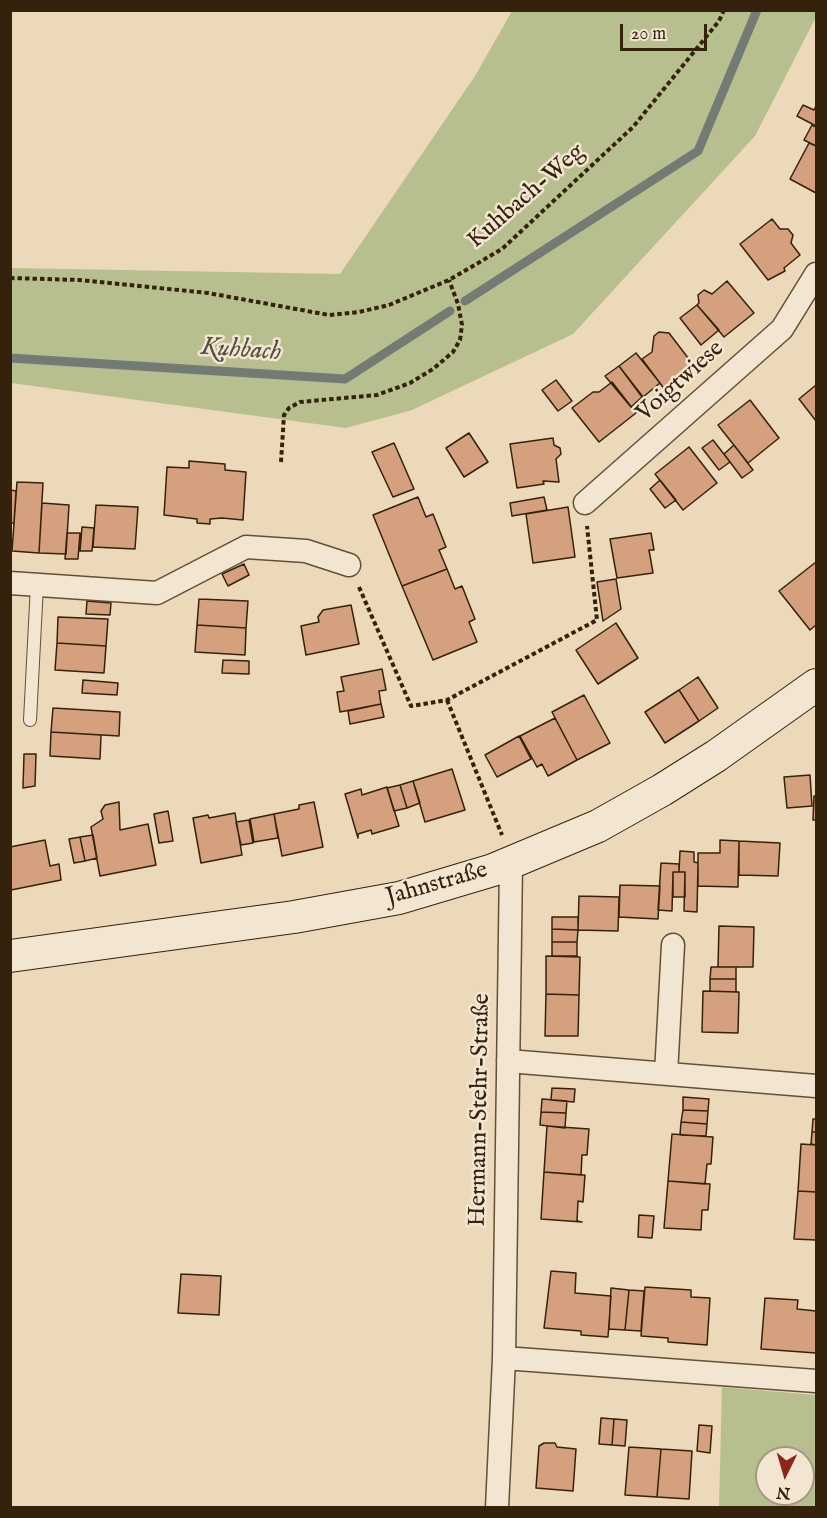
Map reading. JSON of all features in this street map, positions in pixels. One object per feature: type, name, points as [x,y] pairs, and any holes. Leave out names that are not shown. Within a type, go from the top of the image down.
[{"type":"main road","name":"Jahnstraße","points":[[10,956],[294,917],[399,898],[511,863],[598,826],[662,790],[716,756],[816,685]]},
{"type":"street","name":"Voigtwiese","points":[[585,503],[782,329],[811,299],[816,274]]},
{"type":"street","points":[[10,583],[157,592],[246,547],[306,551],[349,565]]},
{"type":"street","name":"Hermann-Stehr-Straße","points":[[497,1508],[504,1358],[511,863]]},
{"type":"street","points":[[666,1074],[673,945]]},
{"type":"street","points":[[508,1061],[816,1086]]},
{"type":"street","points":[[504,1358],[816,1381]]},
{"type":"lane","points":[[30,720],[37,585]]},
{"type":"path","name":"Kuhbach-Weg","points":[[10,278],[80,280],[196,292],[329,315],[359,312],[389,305],[449,280],[502,249],[633,127],[719,21],[724,10]]},
{"type":"path","points":[[281,462],[284,415],[290,408],[300,402],[377,395],[410,383],[433,369],[453,352],[460,340],[462,325],[458,304],[449,280]]},
{"type":"path","points":[[349,565],[411,706],[447,700],[597,620],[585,503]]},
{"type":"path","points":[[447,700],[502,832],[511,863]]},
{"type":"green space","points":[[816,10],[816,17],[755,136],[573,334],[412,410],[346,428],[11,383],[11,268],[340,274],[475,76],[512,11]]},
{"type":"green space","points":[[722,1387],[816,1395],[816,1507],[719,1507]]},
{"type":"building","points":[[803,105],[814,110],[816,106],[816,126],[797,116]]},
{"type":"building","points":[[812,125],[816,127],[816,146],[804,140]]},
{"type":"building","points":[[809,143],[816,146],[816,193],[790,179]]},
{"type":"building","points":[[772,219],[780,229],[788,229],[793,235],[791,243],[800,255],[784,268],[785,271],[768,280],[740,244]]},
{"type":"building","points":[[727,281],[754,313],[724,337],[697,305],[698,295],[704,290],[712,294]]},
{"type":"building","points":[[697,305],[719,330],[701,345],[680,318]]},
{"type":"building","points":[[659,332],[669,333],[695,367],[665,390],[642,359],[652,352],[654,336]]},
{"type":"building","points":[[636,353],[660,383],[643,397],[619,366]]},
{"type":"building","points":[[619,366],[642,397],[631,407],[605,376]]},
{"type":"building","points":[[556,380],[572,401],[558,411],[542,390]]},
{"type":"building","points":[[612,382],[636,413],[599,442],[572,408],[593,392],[599,392]]},
{"type":"building","points":[[816,385],[816,421],[799,399]]},
{"type":"building","points":[[750,400],[779,438],[748,463],[718,425]]},
{"type":"building","points":[[469,433],[488,462],[464,477],[446,448]]},
{"type":"building","points":[[553,438],[554,445],[560,448],[561,454],[556,459],[559,482],[543,481],[544,484],[517,488],[510,444]]},
{"type":"building","points":[[713,440],[730,462],[719,470],[702,448]]},
{"type":"building","points":[[394,443],[414,489],[393,497],[372,452]]},
{"type":"building","points":[[734,445],[753,470],[742,478],[724,454]]},
{"type":"building","points":[[689,447],[717,483],[683,510],[655,474]]},
{"type":"building","points":[[189,461],[225,464],[225,470],[246,472],[243,520],[210,519],[210,524],[197,523],[197,519],[164,515],[167,467],[189,468]]},
{"type":"building","points":[[660,480],[676,500],[665,508],[650,489]]},
{"type":"building","points":[[17,482],[43,483],[39,553],[12,551]]},
{"type":"building","points":[[10,490],[16,491],[14,523],[10,523]]},
{"type":"building","points":[[418,497],[426,517],[433,514],[446,547],[439,550],[447,569],[402,586],[373,515]]},
{"type":"building","points":[[544,497],[547,510],[512,516],[510,503]]},
{"type":"building","points":[[42,503],[69,505],[66,554],[39,553]]},
{"type":"building","points":[[96,505],[138,507],[135,549],[93,547]]},
{"type":"building","points":[[568,507],[575,557],[533,563],[526,514]]},
{"type":"building","points":[[82,527],[94,528],[92,551],[80,551]]},
{"type":"building","points":[[67,533],[80,533],[78,559],[65,559]]},
{"type":"building","points":[[651,533],[654,550],[649,550],[653,573],[617,578],[610,539]]},
{"type":"building","points":[[816,562],[816,625],[810,630],[779,591]]},
{"type":"building","points":[[244,564],[249,575],[228,586],[222,574]]},
{"type":"building","points":[[447,569],[455,589],[462,586],[475,619],[469,622],[477,642],[433,660],[402,586]]},
{"type":"building","points":[[616,579],[621,609],[603,621],[597,582]]},
{"type":"building","points":[[199,599],[248,601],[246,628],[197,625]]},
{"type":"building","points":[[87,601],[111,603],[110,615],[86,614]]},
{"type":"building","points":[[351,605],[359,644],[306,655],[301,626],[319,622],[318,617],[323,610]]},
{"type":"building","points":[[58,617],[108,619],[106,646],[57,643]]},
{"type":"building","points":[[616,623],[638,658],[598,684],[576,650]]},
{"type":"building","points":[[197,625],[246,628],[245,655],[195,652]]},
{"type":"building","points":[[57,643],[106,646],[104,673],[55,670]]},
{"type":"building","points":[[223,660],[249,661],[249,674],[222,673]]},
{"type":"building","points":[[382,669],[386,690],[379,691],[381,704],[340,712],[337,692],[344,691],[341,677]]},
{"type":"building","points":[[698,677],[718,708],[699,721],[679,690]]},
{"type":"building","points":[[83,680],[118,683],[117,695],[82,693]]},
{"type":"building","points":[[679,690],[699,721],[665,743],[645,712]]},
{"type":"building","points":[[584,695],[610,743],[577,760],[552,712]]},
{"type":"building","points":[[381,704],[384,717],[350,724],[348,711]]},
{"type":"building","points":[[53,708],[120,712],[119,736],[51,732]]},
{"type":"building","points":[[555,718],[577,760],[548,776],[542,764],[537,767],[520,736]]},
{"type":"building","points":[[51,732],[101,735],[100,759],[50,756]]},
{"type":"building","points":[[519,736],[531,759],[497,777],[485,755]]},
{"type":"building","points":[[24,754],[36,754],[35,786],[23,788]]},
{"type":"building","points":[[452,769],[465,810],[425,822],[413,781]]},
{"type":"building","points":[[810,775],[812,806],[787,808],[784,777]]},
{"type":"building","points":[[413,781],[420,803],[407,808],[400,785]]},
{"type":"building","points":[[400,785],[407,808],[394,811],[387,788]]},
{"type":"building","points":[[387,787],[399,826],[372,834],[371,830],[358,834],[358,838],[345,794],[361,789],[362,795]]},
{"type":"building","points":[[814,796],[816,796],[816,820],[813,820]]},
{"type":"building","points":[[119,802],[120,830],[148,824],[156,865],[100,876],[91,827],[103,819],[101,811],[105,805]]},
{"type":"building","points":[[314,802],[323,847],[282,856],[274,814],[299,809],[299,805]]},
{"type":"building","points":[[168,811],[173,841],[159,843],[154,814]]},
{"type":"building","points":[[235,813],[242,855],[201,863],[193,818],[208,815],[209,818]]},
{"type":"building","points":[[274,814],[278,838],[254,842],[250,819]]},
{"type":"building","points":[[249,820],[253,843],[241,845],[236,822]]},
{"type":"building","points":[[93,835],[97,858],[85,861],[80,837]]},
{"type":"building","points":[[80,837],[85,861],[74,863],[69,839]]},
{"type":"building","points":[[45,840],[50,866],[59,864],[61,880],[11,890],[10,847]]},
{"type":"building","points":[[720,840],[739,841],[738,887],[698,886],[698,853],[720,853]]},
{"type":"building","points":[[739,841],[780,843],[778,876],[739,875]]},
{"type":"building","points":[[680,851],[694,852],[694,862],[698,863],[697,912],[684,911],[685,872],[679,872]]},
{"type":"building","points":[[661,863],[679,864],[679,872],[673,872],[672,911],[658,910]]},
{"type":"building","points":[[673,872],[685,872],[685,897],[673,897]]},
{"type":"building","points":[[620,885],[660,886],[658,919],[619,917]]},
{"type":"building","points":[[579,896],[619,897],[618,931],[578,930]]},
{"type":"building","points":[[552,917],[578,917],[578,930],[552,929]]},
{"type":"building","points":[[719,926],[754,927],[753,967],[718,967]]},
{"type":"building","points":[[552,929],[578,930],[577,942],[552,942]]},
{"type":"building","points":[[552,942],[577,942],[577,956],[552,956]]},
{"type":"building","points":[[546,956],[580,957],[579,995],[546,994]]},
{"type":"building","points":[[711,967],[736,967],[736,979],[710,979]]},
{"type":"building","points":[[710,979],[736,979],[736,992],[710,991]]},
{"type":"building","points":[[703,991],[739,992],[738,1033],[702,1032]]},
{"type":"building","points":[[546,994],[579,995],[578,1036],[545,1036]]},
{"type":"building","points":[[552,1088],[575,1089],[574,1102],[551,1100]]},
{"type":"building","points":[[683,1097],[709,1099],[708,1111],[683,1110]]},
{"type":"building","points":[[542,1099],[567,1101],[566,1113],[541,1112]]},
{"type":"building","points":[[683,1110],[708,1111],[707,1124],[681,1122]]},
{"type":"building","points":[[541,1112],[566,1113],[565,1128],[540,1125]]},
{"type":"building","points":[[813,1119],[816,1119],[816,1132],[812,1132]]},
{"type":"building","points":[[681,1122],[707,1124],[706,1136],[680,1135]]},
{"type":"building","points":[[547,1126],[589,1129],[587,1155],[582,1155],[581,1175],[544,1172]]},
{"type":"building","points":[[812,1132],[816,1132],[816,1145],[811,1144]]},
{"type":"building","points":[[672,1134],[713,1137],[711,1164],[707,1164],[705,1184],[668,1181]]},
{"type":"building","points":[[801,1144],[816,1145],[816,1192],[798,1191]]},
{"type":"building","points":[[544,1172],[585,1175],[583,1202],[578,1201],[577,1221],[582,1222],[541,1219]]},
{"type":"building","points":[[668,1181],[710,1184],[708,1210],[702,1210],[701,1230],[664,1228]]},
{"type":"building","points":[[798,1191],[816,1192],[816,1240],[794,1239]]},
{"type":"building","points":[[639,1215],[654,1216],[652,1238],[638,1237]]},
{"type":"building","points":[[551,1271],[576,1273],[575,1293],[611,1296],[608,1337],[581,1335],[581,1331],[544,1328]]},
{"type":"building","points":[[181,1274],[221,1276],[219,1315],[178,1313]]},
{"type":"building","points":[[645,1287],[691,1290],[691,1297],[710,1298],[707,1345],[668,1342],[668,1338],[641,1336]]},
{"type":"building","points":[[611,1288],[629,1290],[625,1330],[609,1329]]},
{"type":"building","points":[[629,1290],[644,1291],[641,1331],[625,1330]]},
{"type":"building","points":[[765,1298],[798,1300],[797,1309],[816,1311],[816,1353],[761,1349]]},
{"type":"building","points":[[601,1418],[614,1419],[612,1445],[599,1444]]},
{"type":"building","points":[[614,1419],[627,1420],[625,1446],[612,1445]]},
{"type":"building","points":[[699,1425],[712,1426],[710,1453],[697,1451]]},
{"type":"building","points":[[544,1443],[555,1443],[557,1447],[576,1449],[573,1491],[536,1488],[539,1446]]},
{"type":"building","points":[[629,1447],[661,1449],[657,1497],[625,1495]]},
{"type":"building","points":[[661,1449],[692,1451],[689,1499],[657,1497]]},
{"type":"waterway","name":"Kuhbach","points":[[465,301],[698,151],[757,10]]},
{"type":"waterway","name":"Kuhbach","points":[[10,358],[345,379],[450,311]]}]
